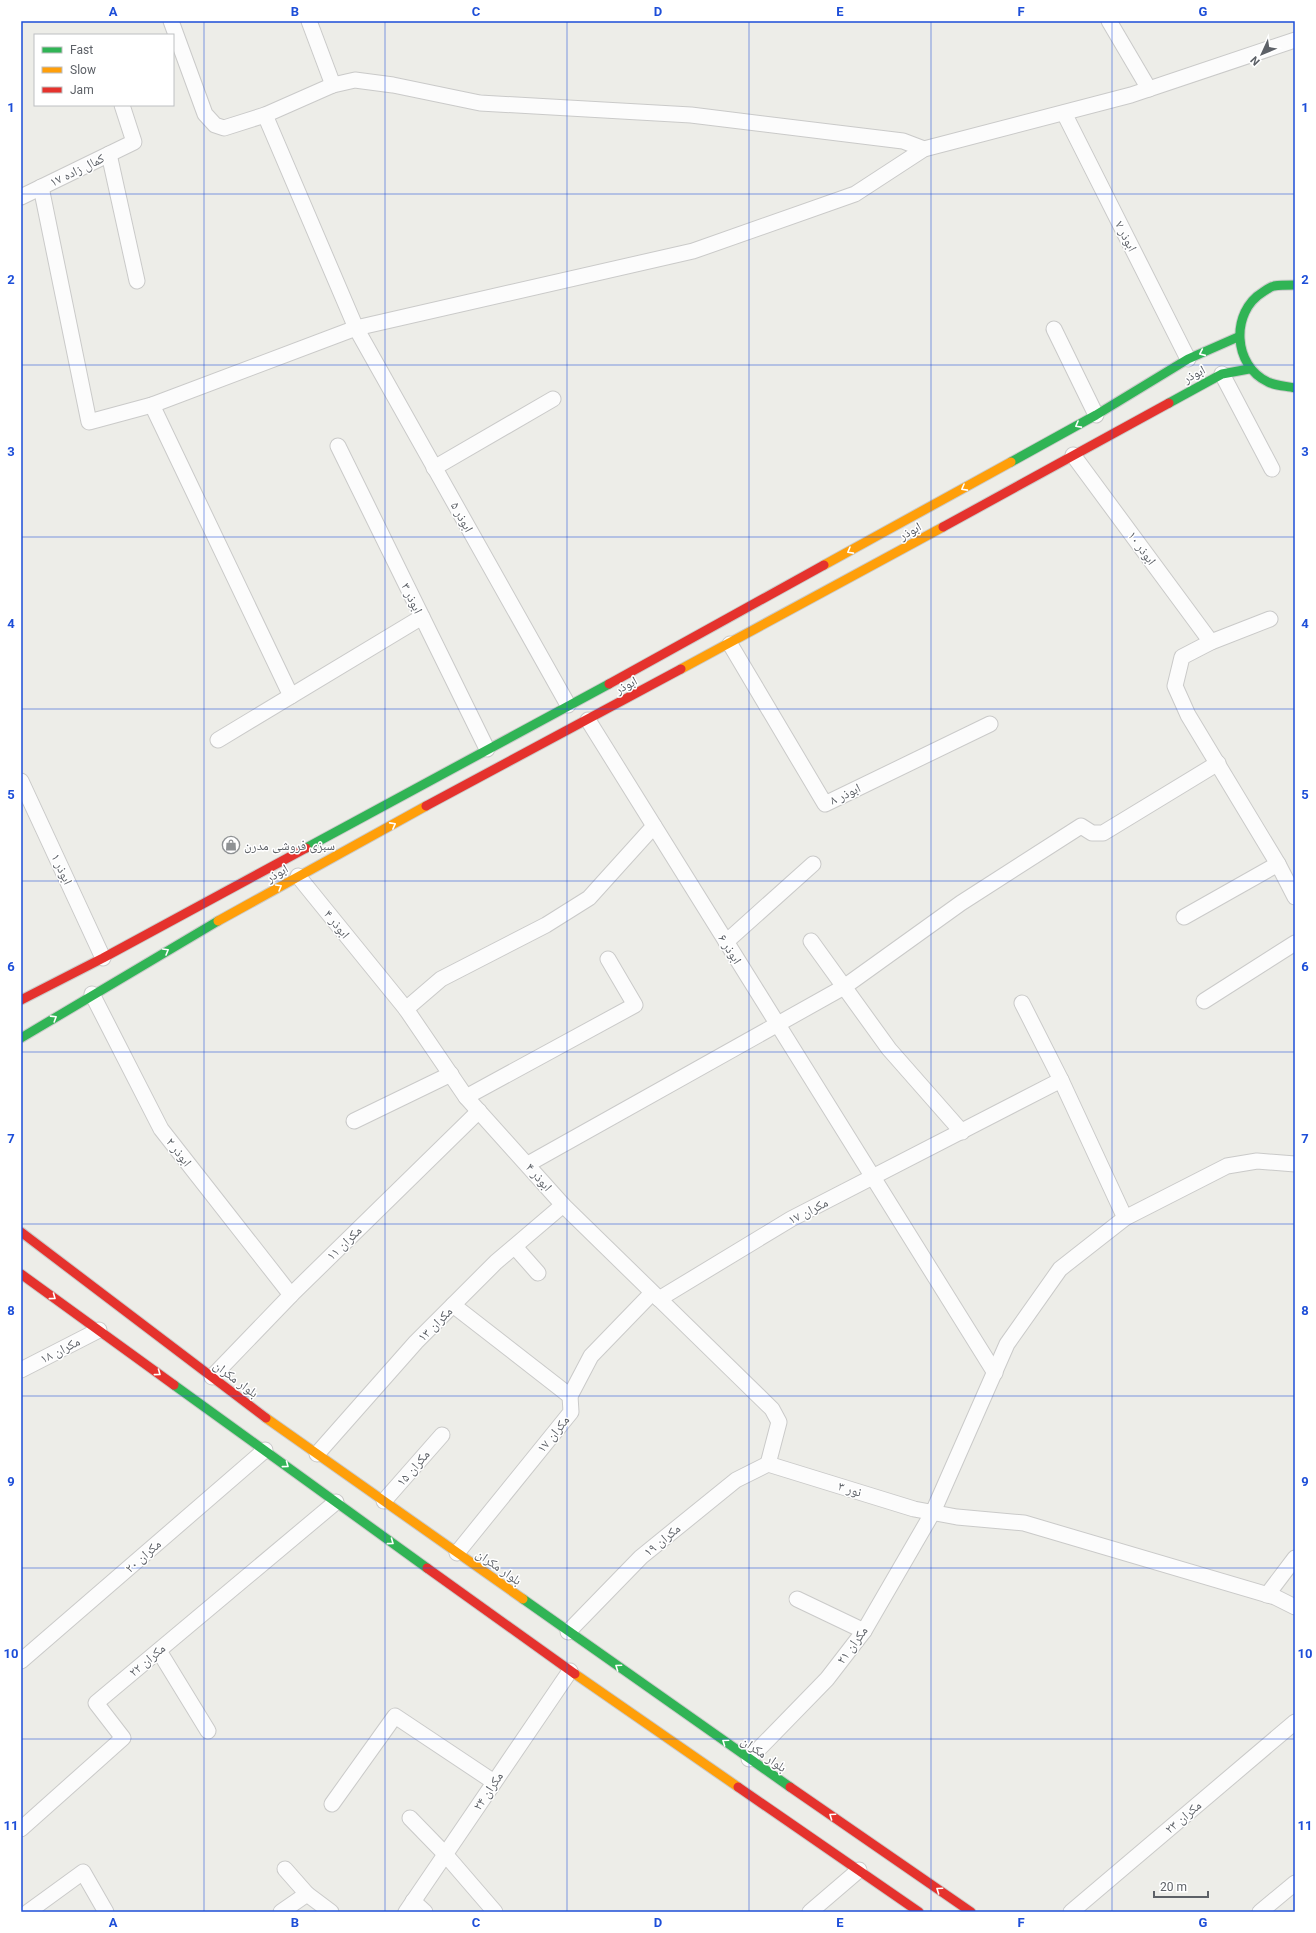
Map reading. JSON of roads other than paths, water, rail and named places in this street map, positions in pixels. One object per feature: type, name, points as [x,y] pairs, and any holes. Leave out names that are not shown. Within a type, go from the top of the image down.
[{"type":"main road","points":[[1295,285],[1289,284],[1273,287],[1259,295],[1248,306],[1240,321],[1238,337],[1241,353],[1249,369],[1263,381],[1280,388],[1295,388]]},
{"type":"main road","name":"ابوذر","points":[[21,1038],[92,994],[175,932],[487,749],[1096,416],[1188,359],[1238,337]]},
{"type":"main road","name":"ابوذر","points":[[21,1000],[103,958],[175,932],[298,876],[730,644],[1222,374],[1249,369]]},
{"type":"main road","name":"بلوار مکران","points":[[21,1232],[212,1377],[317,1454],[749,1759],[971,1912]]},
{"type":"main road","points":[[21,1274],[570,1670],[919,1912]]},
{"type":"street","points":[[170,21],[205,114],[215,125],[224,128],[265,115],[333,85],[355,80],[393,85],[480,103],[691,115],[903,140],[924,149]]},
{"type":"street","points":[[309,21],[333,85]]},
{"type":"street","points":[[1110,21],[1149,89]]},
{"type":"street","points":[[41,187],[89,422],[152,405],[356,328],[693,251],[855,194],[924,149],[1064,113],[1149,89],[1295,40]]},
{"type":"street","name":"کمال زاده ۱۷","points":[[21,196],[134,142],[122,106]]},
{"type":"street","name":"ابوذر ۷","points":[[1064,113],[1188,359]]},
{"type":"street","name":"ابوذر ۵","points":[[265,115],[356,328],[568,705]]},
{"type":"street","points":[[109,154],[138,281]]},
{"type":"street","points":[[1054,329],[1096,416]]},
{"type":"street","points":[[1222,374],[1272,469]]},
{"type":"street","points":[[434,468],[553,399]]},
{"type":"street","points":[[152,405],[291,696]]},
{"type":"street","name":"ابوذر ۳","points":[[338,446],[487,749]]},
{"type":"street","name":"ابوذر ۱۰","points":[[1073,455],[1211,642]]},
{"type":"street","points":[[218,740],[422,617]]},
{"type":"street","points":[[1270,619],[1211,642],[1182,657],[1175,686],[1188,715],[1278,864],[1295,896]]},
{"type":"street","name":"ابوذر ۸","points":[[730,644],[825,804],[990,724]]},
{"type":"street","name":"ابوذر ۶","points":[[588,720],[994,1373]]},
{"type":"street","points":[[528,1164],[844,987],[961,903],[1081,826],[1092,833],[1103,833],[1218,763]]},
{"type":"street","name":"ابوذر ۱","points":[[21,780],[103,958]]},
{"type":"street","points":[[406,1009],[441,979],[546,925],[589,898],[654,826]]},
{"type":"street","points":[[726,942],[813,864]]},
{"type":"street","points":[[1184,917],[1278,864]]},
{"type":"street","name":"ابوذر ۴","points":[[298,876],[406,1009],[466,1096],[479,1111],[528,1164],[563,1205],[772,1409],[779,1422],[768,1464]]},
{"type":"street","points":[[811,940],[889,1049],[962,1132]]},
{"type":"street","points":[[1204,1001],[1295,943]]},
{"type":"street","points":[[466,1096],[635,1004],[608,959]]},
{"type":"street","name":"ابوذر ۲","points":[[92,994],[161,1129],[291,1295]]},
{"type":"street","points":[[1022,1003],[1061,1080],[1125,1218]]},
{"type":"street","points":[[354,1121],[451,1074]]},
{"type":"street","name":"مکران ۱۷","points":[[457,1553],[571,1412],[570,1396],[591,1356],[655,1296],[791,1219],[1061,1080]]},
{"type":"street","name":"مکران ۱۱","points":[[212,1377],[291,1295],[479,1111]]},
{"type":"street","name":"مکران ۲۱","points":[[749,1759],[827,1679],[864,1630],[932,1512],[1007,1344],[1060,1269],[1125,1218],[1227,1166],[1257,1161],[1295,1164]]},
{"type":"street","name":"مکران ۱۳","points":[[317,1454],[416,1342],[496,1262],[563,1205]]},
{"type":"street","points":[[515,1247],[538,1273]]},
{"type":"street","points":[[453,1305],[570,1396]]},
{"type":"street","name":"مکران ۱۸","points":[[21,1370],[99,1330]]},
{"type":"street","name":"مکران ۱۵","points":[[384,1501],[442,1435]]},
{"type":"street","name":"مکران ۲۰","points":[[21,1661],[265,1450]]},
{"type":"street","name":"نور ۳","points":[[768,1464],[914,1509],[957,1517],[1024,1523],[1267,1595],[1295,1607]]},
{"type":"street","name":"مکران ۱۹","points":[[568,1632],[641,1557],[736,1480],[768,1464]]},
{"type":"street","name":"مکران ۲۲","points":[[21,1829],[123,1738],[96,1703],[336,1502]]},
{"type":"street","points":[[1267,1595],[1295,1558]]},
{"type":"street","points":[[797,1599],[864,1630]]},
{"type":"street","points":[[159,1650],[208,1731]]},
{"type":"street","name":"مکران ۲۴","points":[[410,1906],[570,1670]]},
{"type":"street","points":[[332,1804],[395,1716],[494,1782]]},
{"type":"street","name":"مکران ۲۳","points":[[1071,1912],[1295,1722]]},
{"type":"street","points":[[410,1818],[445,1854],[495,1912]]},
{"type":"street","points":[[285,1870],[307,1894],[331,1912]]},
{"type":"street","points":[[810,1912],[859,1870]]},
{"type":"street","points":[[28,1912],[84,1872],[106,1912]]},
{"type":"street","points":[[1260,1912],[1295,1883]]},
{"type":"street","points":[[282,1912],[307,1894]]},
{"type":"street","points":[[410,1906],[425,1912]]},
{"type":"place","name":"سبزی فروشی مدرن","points":[[231,845]]}]
